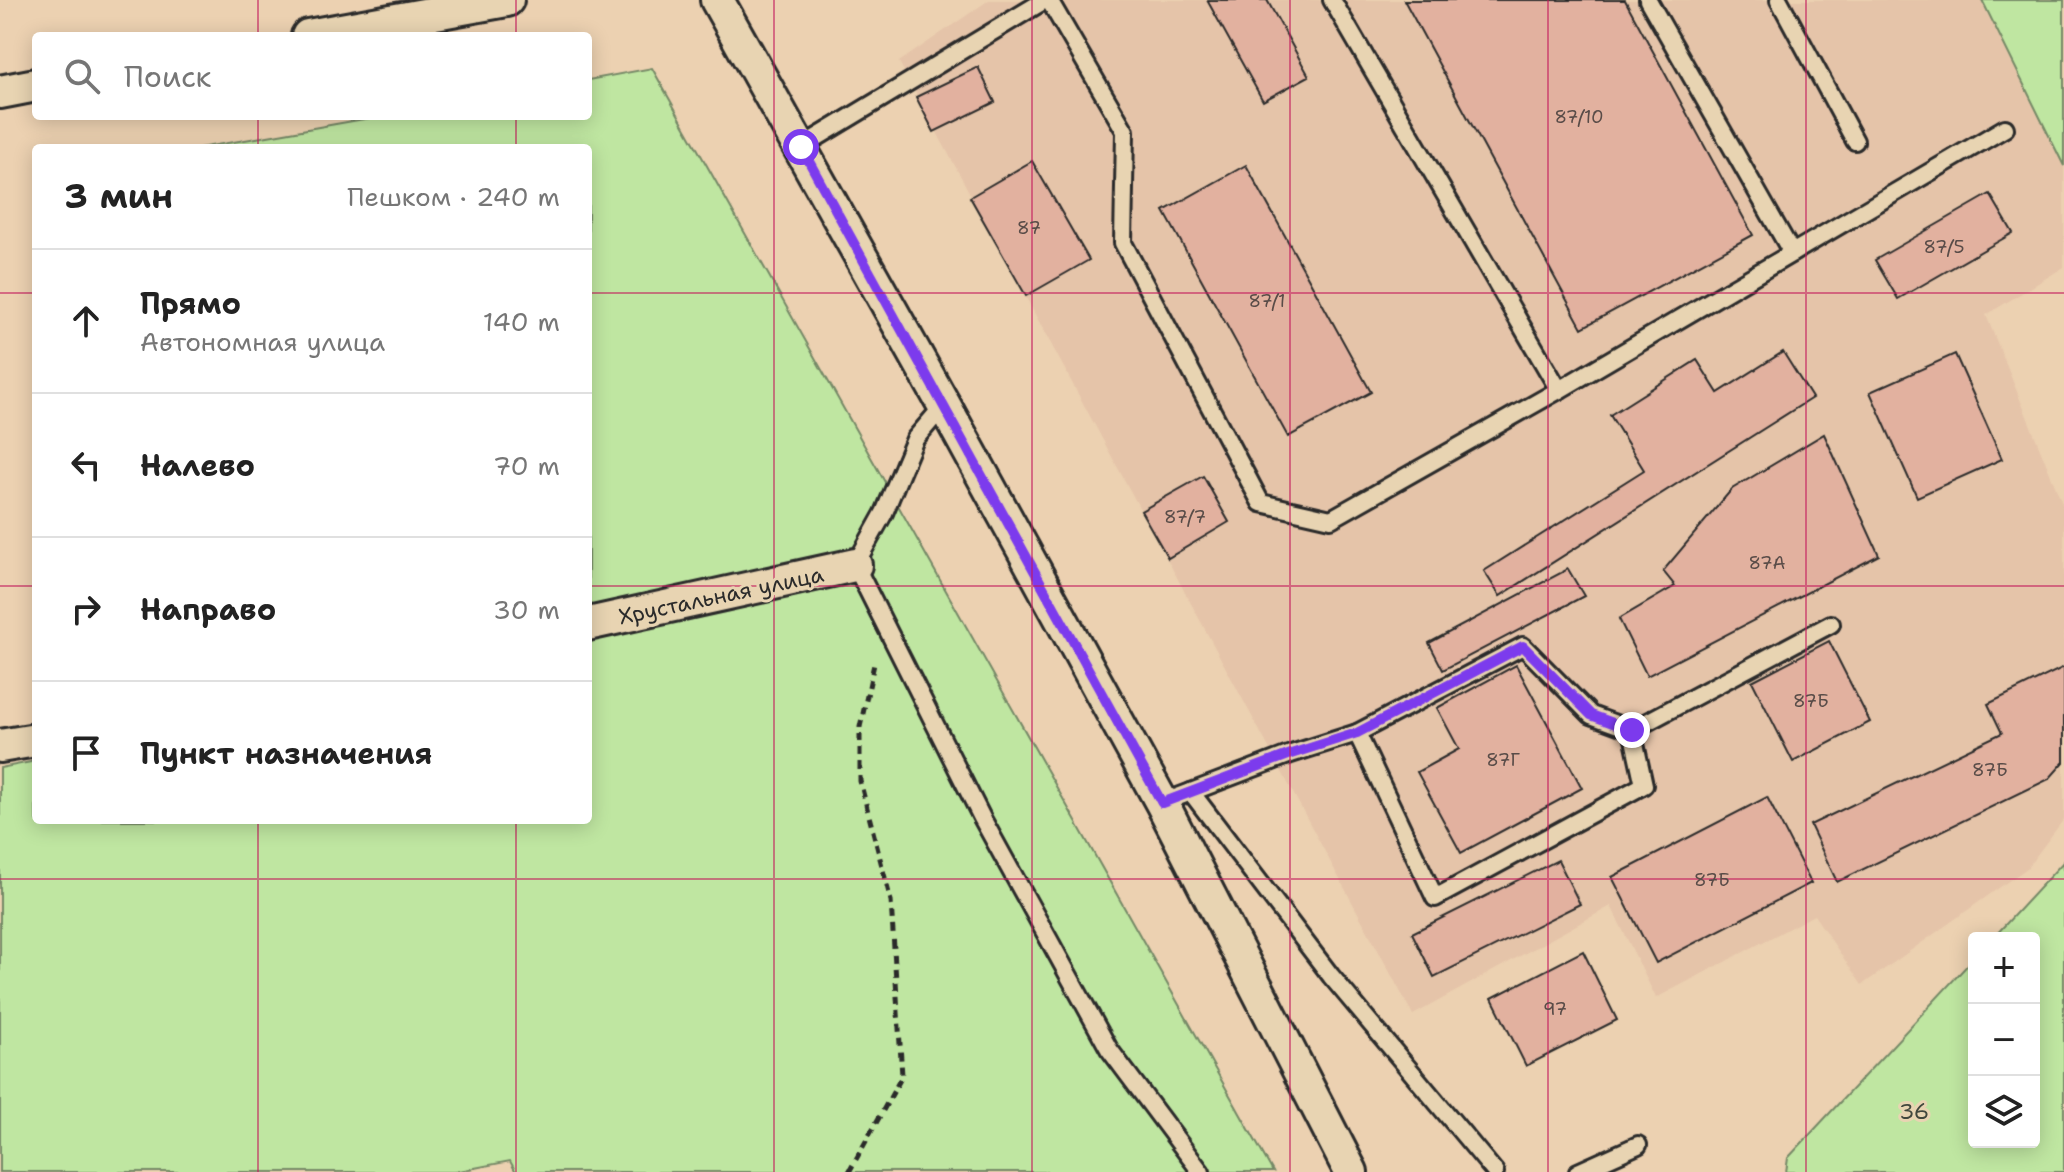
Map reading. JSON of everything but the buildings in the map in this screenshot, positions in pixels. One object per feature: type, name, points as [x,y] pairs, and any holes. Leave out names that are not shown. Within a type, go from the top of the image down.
[{"type":"street","points":[[330,32],[507,0]]},
{"type":"street","points":[[717,0],[944,405],[1177,797],[1180,841],[1351,1172]]},
{"type":"street","points":[[0,92],[32,86]]},
{"type":"street","name":"Хрустальная улица","points":[[592,623],[855,565]]},
{"type":"street","points":[[0,746],[32,741]]},
{"type":"lane","points":[[801,147],[1047,0],[1125,131],[1123,243],[1261,503],[1331,519],[1559,390],[2005,128]]},
{"type":"lane","points":[[1332,0],[1559,390]]},
{"type":"lane","points":[[1648,0],[1792,253]]},
{"type":"lane","points":[[1779,0],[1855,141]]},
{"type":"lane","points":[[944,405],[915,439],[884,513],[855,565],[982,818],[1109,1049],[1201,1172]]},
{"type":"lane","points":[[1495,1172],[1177,797],[1357,733],[1523,646],[1591,715],[1632,730],[1831,624]]},
{"type":"lane","points":[[1357,733],[1435,898],[1644,785],[1632,730]]},
{"type":"lane","points":[[1578,1172],[1638,1145]]},
{"type":"path","points":[[849,1172],[902,1076],[891,901],[860,781],[860,727],[869,684],[887,629]]},
{"type":"shaded area","points":[[989,0],[1981,0],[2064,167],[2064,267],[1986,315],[2064,508],[2064,819],[2027,868],[1862,985],[1814,915],[1656,998],[1611,906],[1413,1015],[899,62]]},
{"type":"green space","points":[[1982,0],[2064,0],[2064,166]]},
{"type":"green space","points":[[652,68],[1273,1172],[516,1172],[510,1161],[454,1172],[0,1172],[0,768],[32,762],[32,824],[592,824],[592,144],[222,144],[358,120],[592,120],[592,79]]},
{"type":"green space","name":"36","points":[[2064,861],[2064,1172],[1786,1172],[1788,1158],[1968,964],[1968,1148],[2040,1148],[2040,932],[1999,932]]},
{"type":"route","points":[[801,147],[1162,803],[1291,754],[1357,733],[1523,646],[1591,715],[1632,730]]}]
